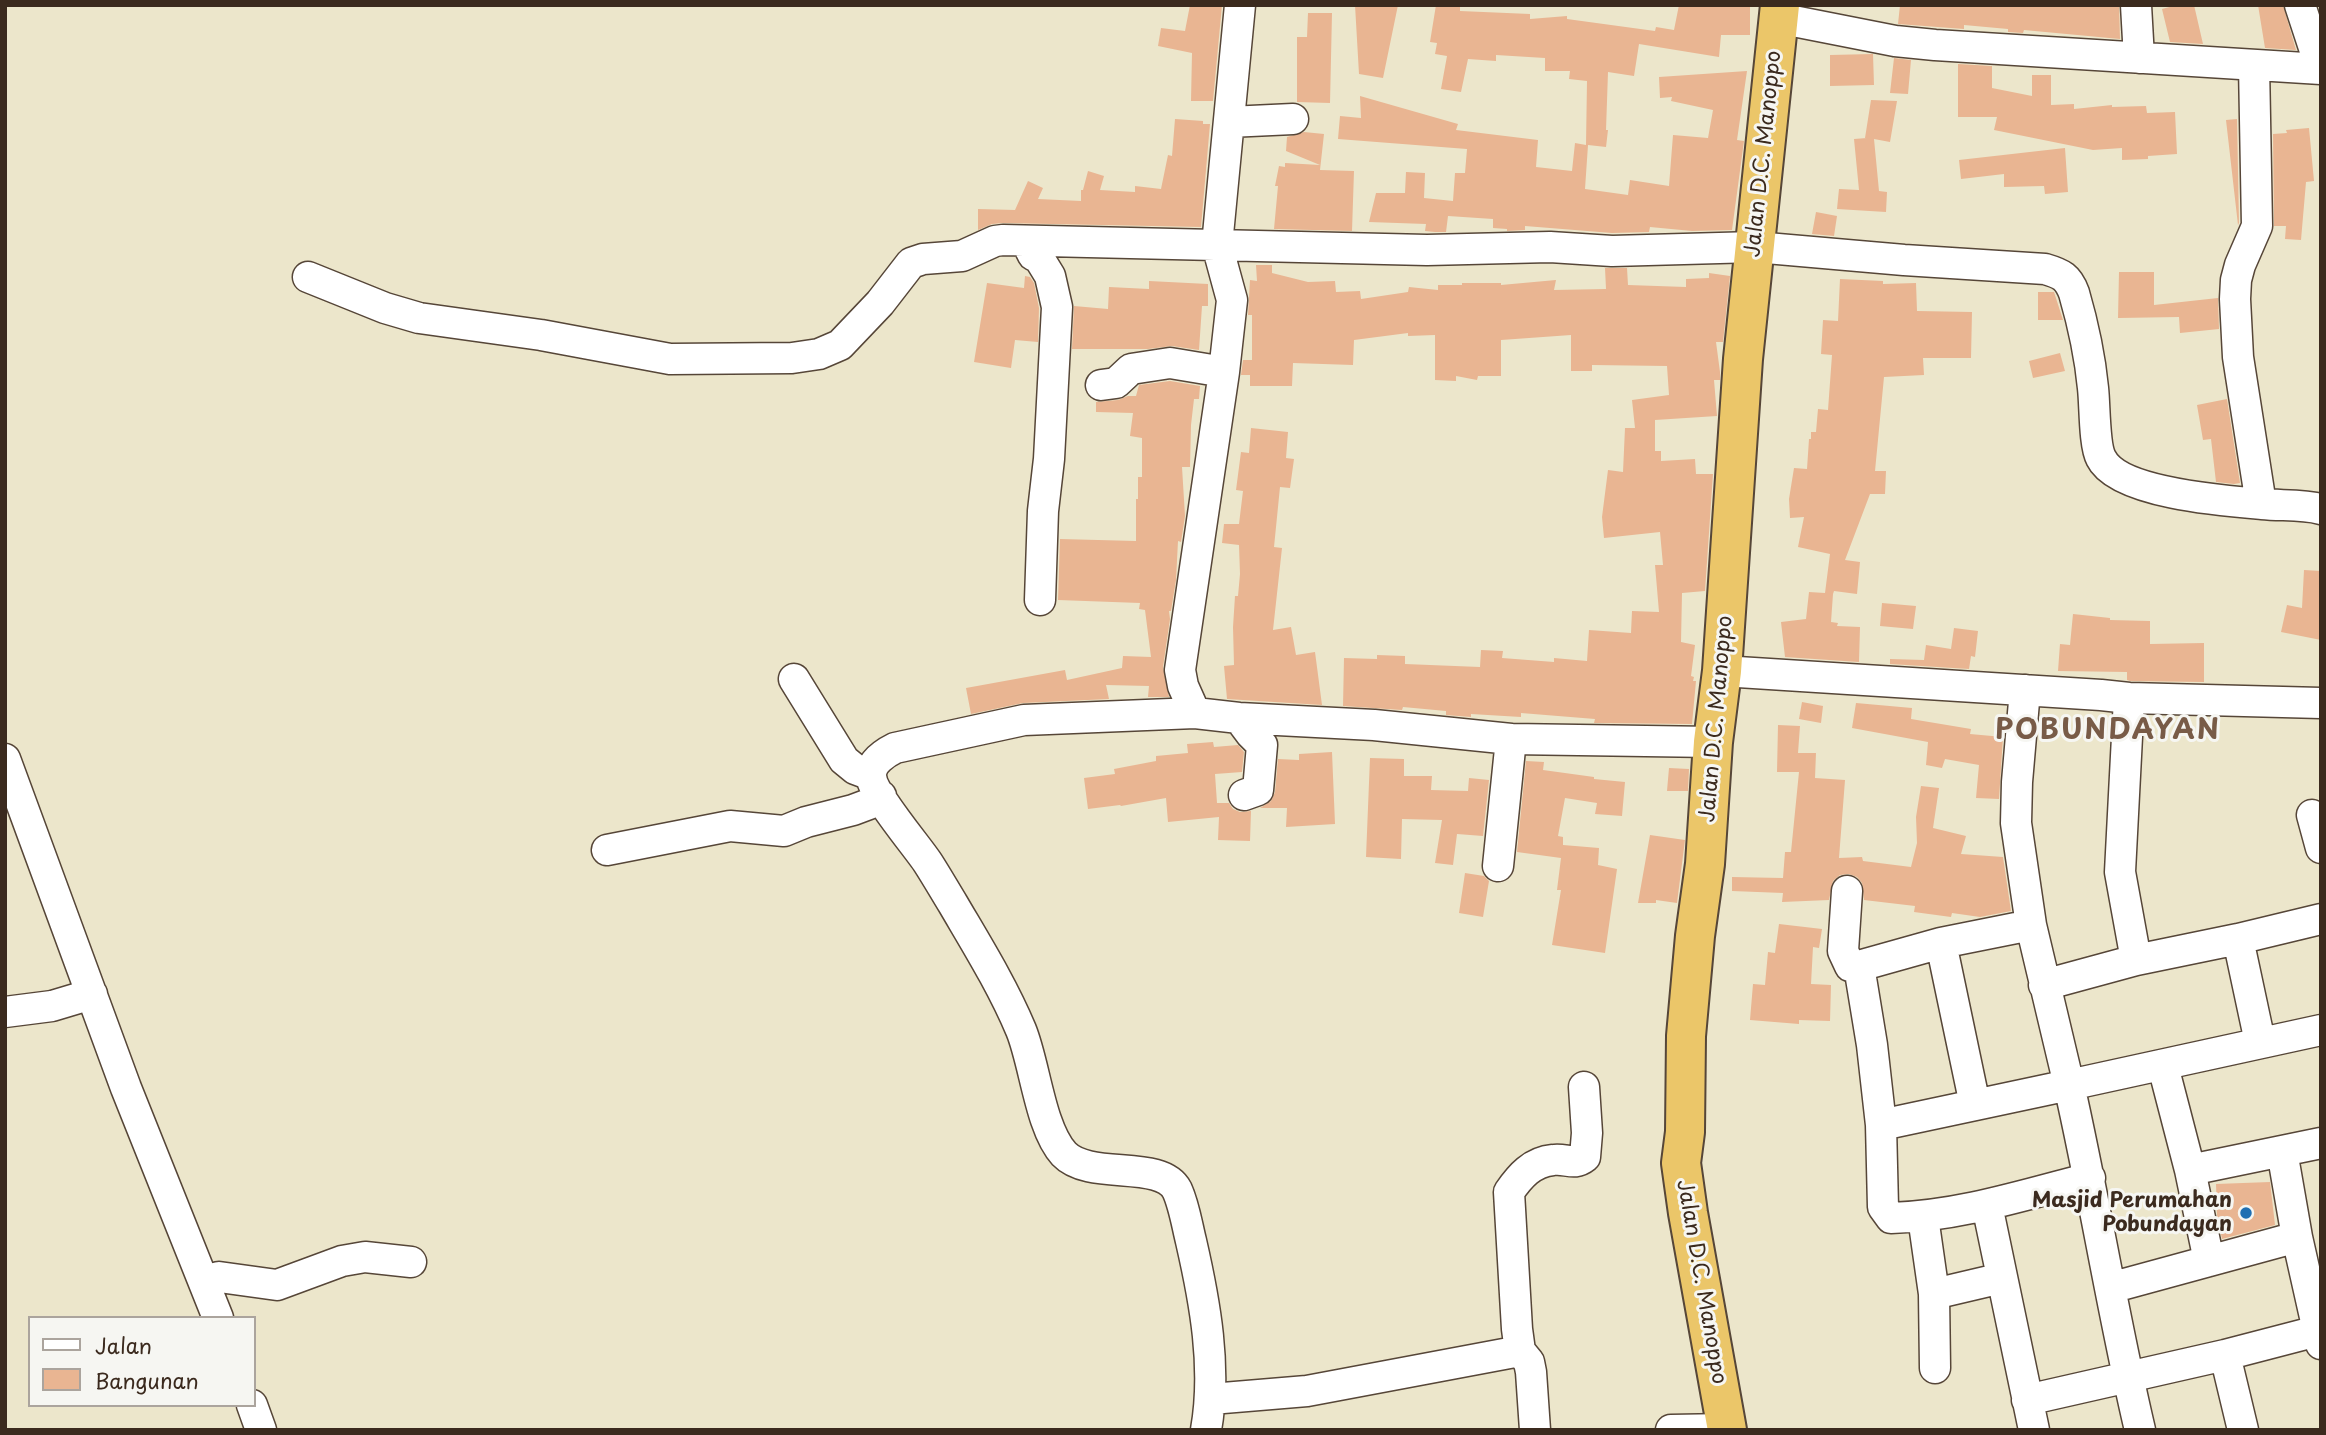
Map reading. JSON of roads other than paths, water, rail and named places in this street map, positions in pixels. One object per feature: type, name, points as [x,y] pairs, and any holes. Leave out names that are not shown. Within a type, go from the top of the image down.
[{"type":"highway","name":"Jalan D.C. Manoppo","points":[[1727,1429],[1681,1163],[1685,1132],[1686,1036],[1722,671],[1743,359],[1779,11]]},
{"type":"street","points":[[1195,713],[1182,686],[1180,670],[1232,300],[1217,245],[1240,5]]},
{"type":"street","points":[[2136,5],[2139,58]]},
{"type":"street","points":[[1779,11],[1895,41],[2321,69],[2301,5]]},
{"type":"street","points":[[2254,65],[2257,222],[2238,272],[2235,299],[2238,357],[2260,504]]},
{"type":"street","points":[[1229,122],[1293,119]]},
{"type":"street","points":[[1026,240],[1033,255],[1039,258],[1050,276],[1057,307],[1040,600]]},
{"type":"street","points":[[308,277],[385,308],[419,318],[541,335],[670,359],[792,358],[819,354],[840,345],[880,303],[911,263],[923,259],[962,256],[995,241],[1427,250],[1550,247],[1612,251],[1755,247],[2045,269],[2060,273],[2069,280],[2080,312],[2093,387],[2101,458],[2110,469],[2125,479],[2164,491],[2321,509]]},
{"type":"street","points":[[1101,385],[1116,383],[1131,369],[1170,363],[1224,372]]},
{"type":"street","points":[[1722,671],[2129,698],[2321,703]]},
{"type":"street","points":[[794,679],[844,760],[876,786],[929,864],[995,974],[1021,1031],[1048,1121],[1063,1153],[1089,1167],[1152,1174],[1164,1178],[1177,1191],[1192,1244],[1205,1308],[1211,1399],[1206,1430]]},
{"type":"street","points":[[2025,690],[2016,823],[2031,925],[2090,1178],[2127,1377],[2140,1430]]},
{"type":"street","points":[[2129,698],[2120,872],[2136,960]]},
{"type":"street","points":[[607,850],[730,826],[784,831],[861,807],[876,786],[873,766],[883,755],[895,748],[1024,720],[1195,713],[1239,718],[1374,724],[1510,739],[1713,742]]},
{"type":"street","points":[[1239,718],[1262,744],[1258,790],[1244,795]]},
{"type":"street","points":[[1498,866],[1510,739]]},
{"type":"street","points":[[5,759],[126,1088],[217,1316]]},
{"type":"street","points":[[2312,815],[2321,848]]},
{"type":"street","points":[[1847,891],[1843,951],[1850,966],[1859,966],[1941,943],[2031,925]]},
{"type":"street","points":[[2044,985],[2136,960],[2321,919]]},
{"type":"street","points":[[2238,939],[2260,1042]]},
{"type":"street","points":[[1941,943],[1975,1105]]},
{"type":"street","points":[[1859,966],[1881,1125],[1885,1210],[1891,1218],[1923,1217],[1987,1205],[2090,1178]]},
{"type":"street","points":[[5,1012],[52,1006],[92,994]]},
{"type":"street","points":[[1881,1125],[2321,1030]]},
{"type":"street","points":[[2163,1066],[2190,1170],[2209,1261]]},
{"type":"street","points":[[1535,1430],[1531,1372],[1529,1362],[1520,1351],[1509,1192],[1524,1172],[1535,1165],[1553,1160],[1575,1163],[1585,1157],[1587,1133],[1584,1087]]},
{"type":"street","points":[[2190,1170],[2321,1143]]},
{"type":"street","points":[[2027,1400],[2320,1335],[2297,1237],[2283,1151]]},
{"type":"street","points":[[1987,1205],[2034,1430]]},
{"type":"street","points":[[1923,1217],[1934,1294],[1935,1368]]},
{"type":"street","points":[[2110,1288],[2297,1237]]},
{"type":"street","points":[[204,1281],[219,1277],[277,1285],[317,1270],[365,1257],[411,1262]]},
{"type":"street","points":[[1934,1294],[2002,1278]]},
{"type":"street","points":[[1211,1399],[1307,1391],[1520,1351]]},
{"type":"street","points":[[2225,1355],[2243,1430]]},
{"type":"street","points":[[253,1407],[261,1430]]},
{"type":"street","points":[[1671,1430],[1727,1429]]},
{"type":"place","name":"Masjid Perumahan Pobundayan","points":[[2246,1213]]},
{"type":"district","name":"POBUNDAYAN","points":[[2108,731]]}]
